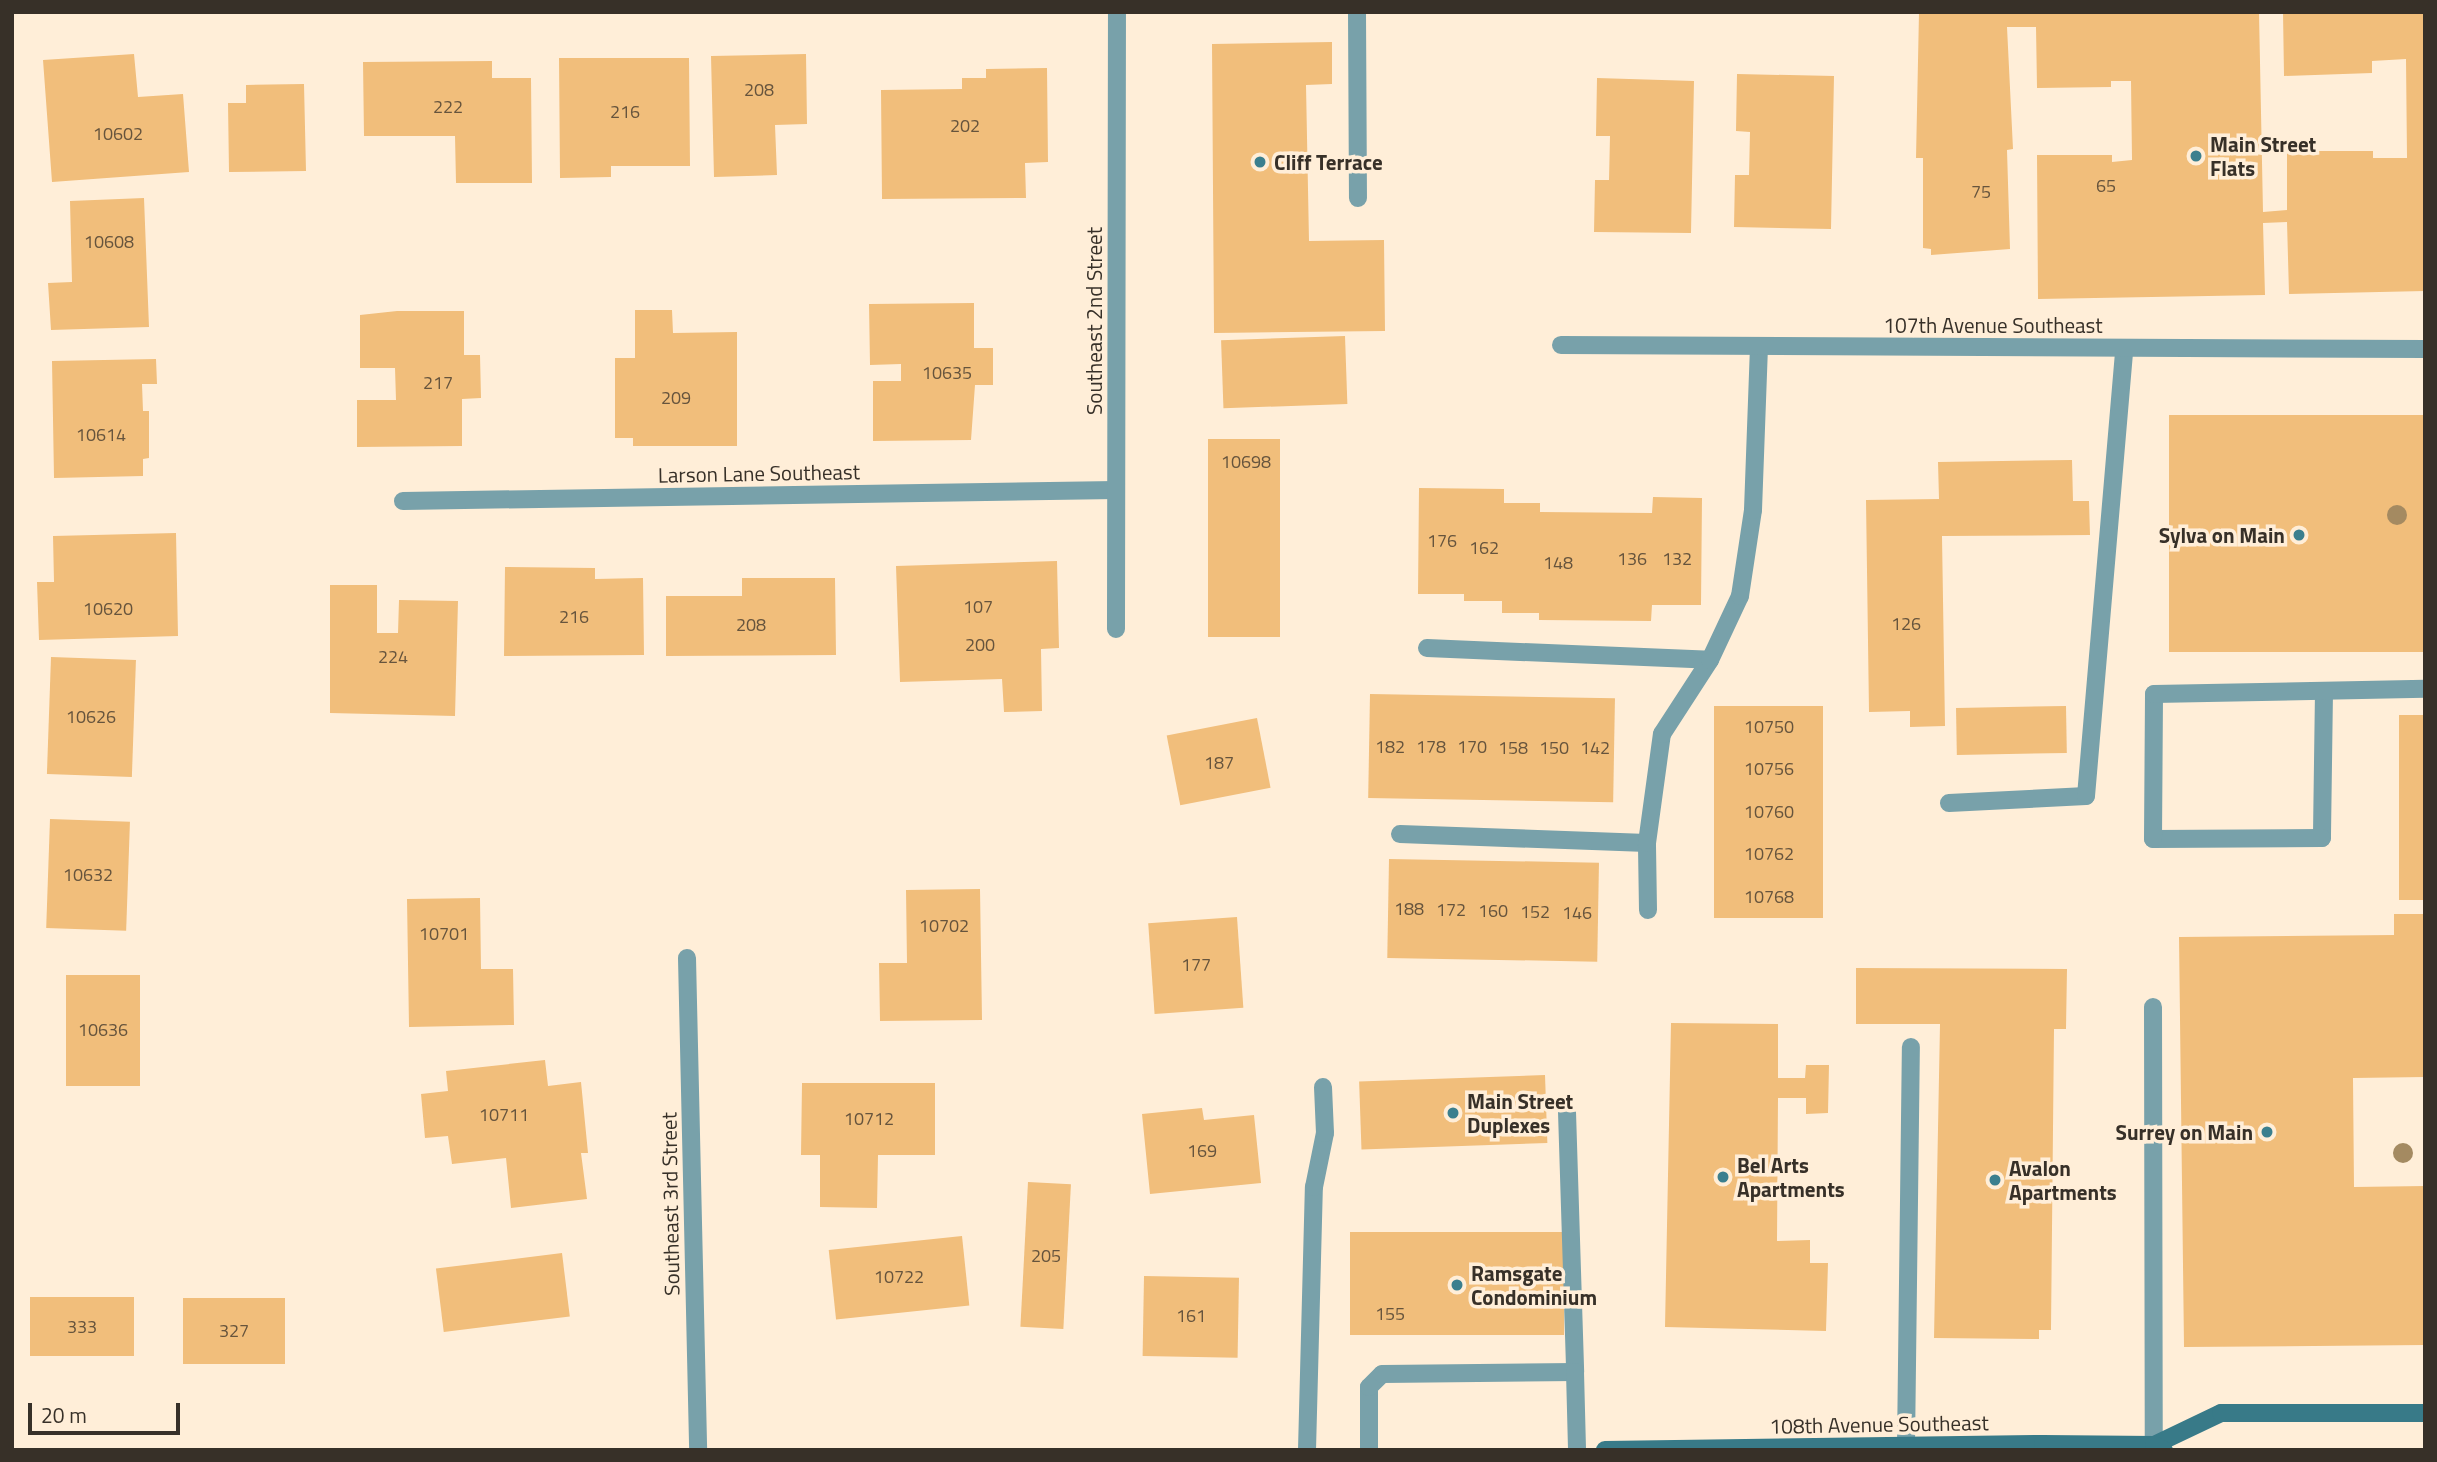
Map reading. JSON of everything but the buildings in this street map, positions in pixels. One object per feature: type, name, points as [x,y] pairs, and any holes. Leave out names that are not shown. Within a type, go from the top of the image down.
[{"type":"street","name":"Southeast 2nd Street","points":[[1116,629],[1117,12]]},
{"type":"street","points":[[1357,12],[1358,198]]},
{"type":"street","name":"107th Avenue Southeast","points":[[1561,345],[2425,349]]},
{"type":"street","points":[[1648,909],[1647,843],[1662,734],[1710,660],[1742,583],[1753,510],[1759,347]]},
{"type":"street","points":[[1949,803],[2086,796],[2124,349]]},
{"type":"street","name":"Larson Lane Southeast","points":[[403,501],[1116,490]]},
{"type":"street","points":[[1427,648],[1710,660]]},
{"type":"street","points":[[2324,691],[2322,838],[2153,839],[2154,694],[2425,689]]},
{"type":"street","points":[[1400,834],[1647,843]]},
{"type":"street","name":"Southeast 3rd Street","points":[[687,958],[698,1450]]},
{"type":"street","points":[[2153,1007],[2159,1447]]},
{"type":"street","points":[[1906,1446],[1911,1047]]},
{"type":"street","points":[[1307,1450],[1314,1187],[1325,1133],[1323,1087]]},
{"type":"street","points":[[1567,1112],[1577,1450]]},
{"type":"street","points":[[1369,1450],[1369,1387],[1382,1374],[1575,1372]]},
{"type":"street","name":"108th Avenue Southeast","points":[[1605,1450],[1906,1446],[2159,1447],[2221,1413],[2425,1413]]},
{"type":"place","name":"Main Street Flats","points":[[2196,156]]},
{"type":"place","name":"Cliff Terrace","points":[[1260,162]]},
{"type":"place","name":"Sylva on Main","points":[[2299,535]]},
{"type":"place","name":"Main Street Duplexes","points":[[1453,1113]]},
{"type":"place","name":"Surrey on Main","points":[[2267,1132]]},
{"type":"place","name":"Bel Arts Apartments","points":[[1723,1177]]},
{"type":"place","name":"Avalon Apartments","points":[[1995,1180]]},
{"type":"place","name":"Ramsgate Condominium","points":[[1457,1285]]}]
